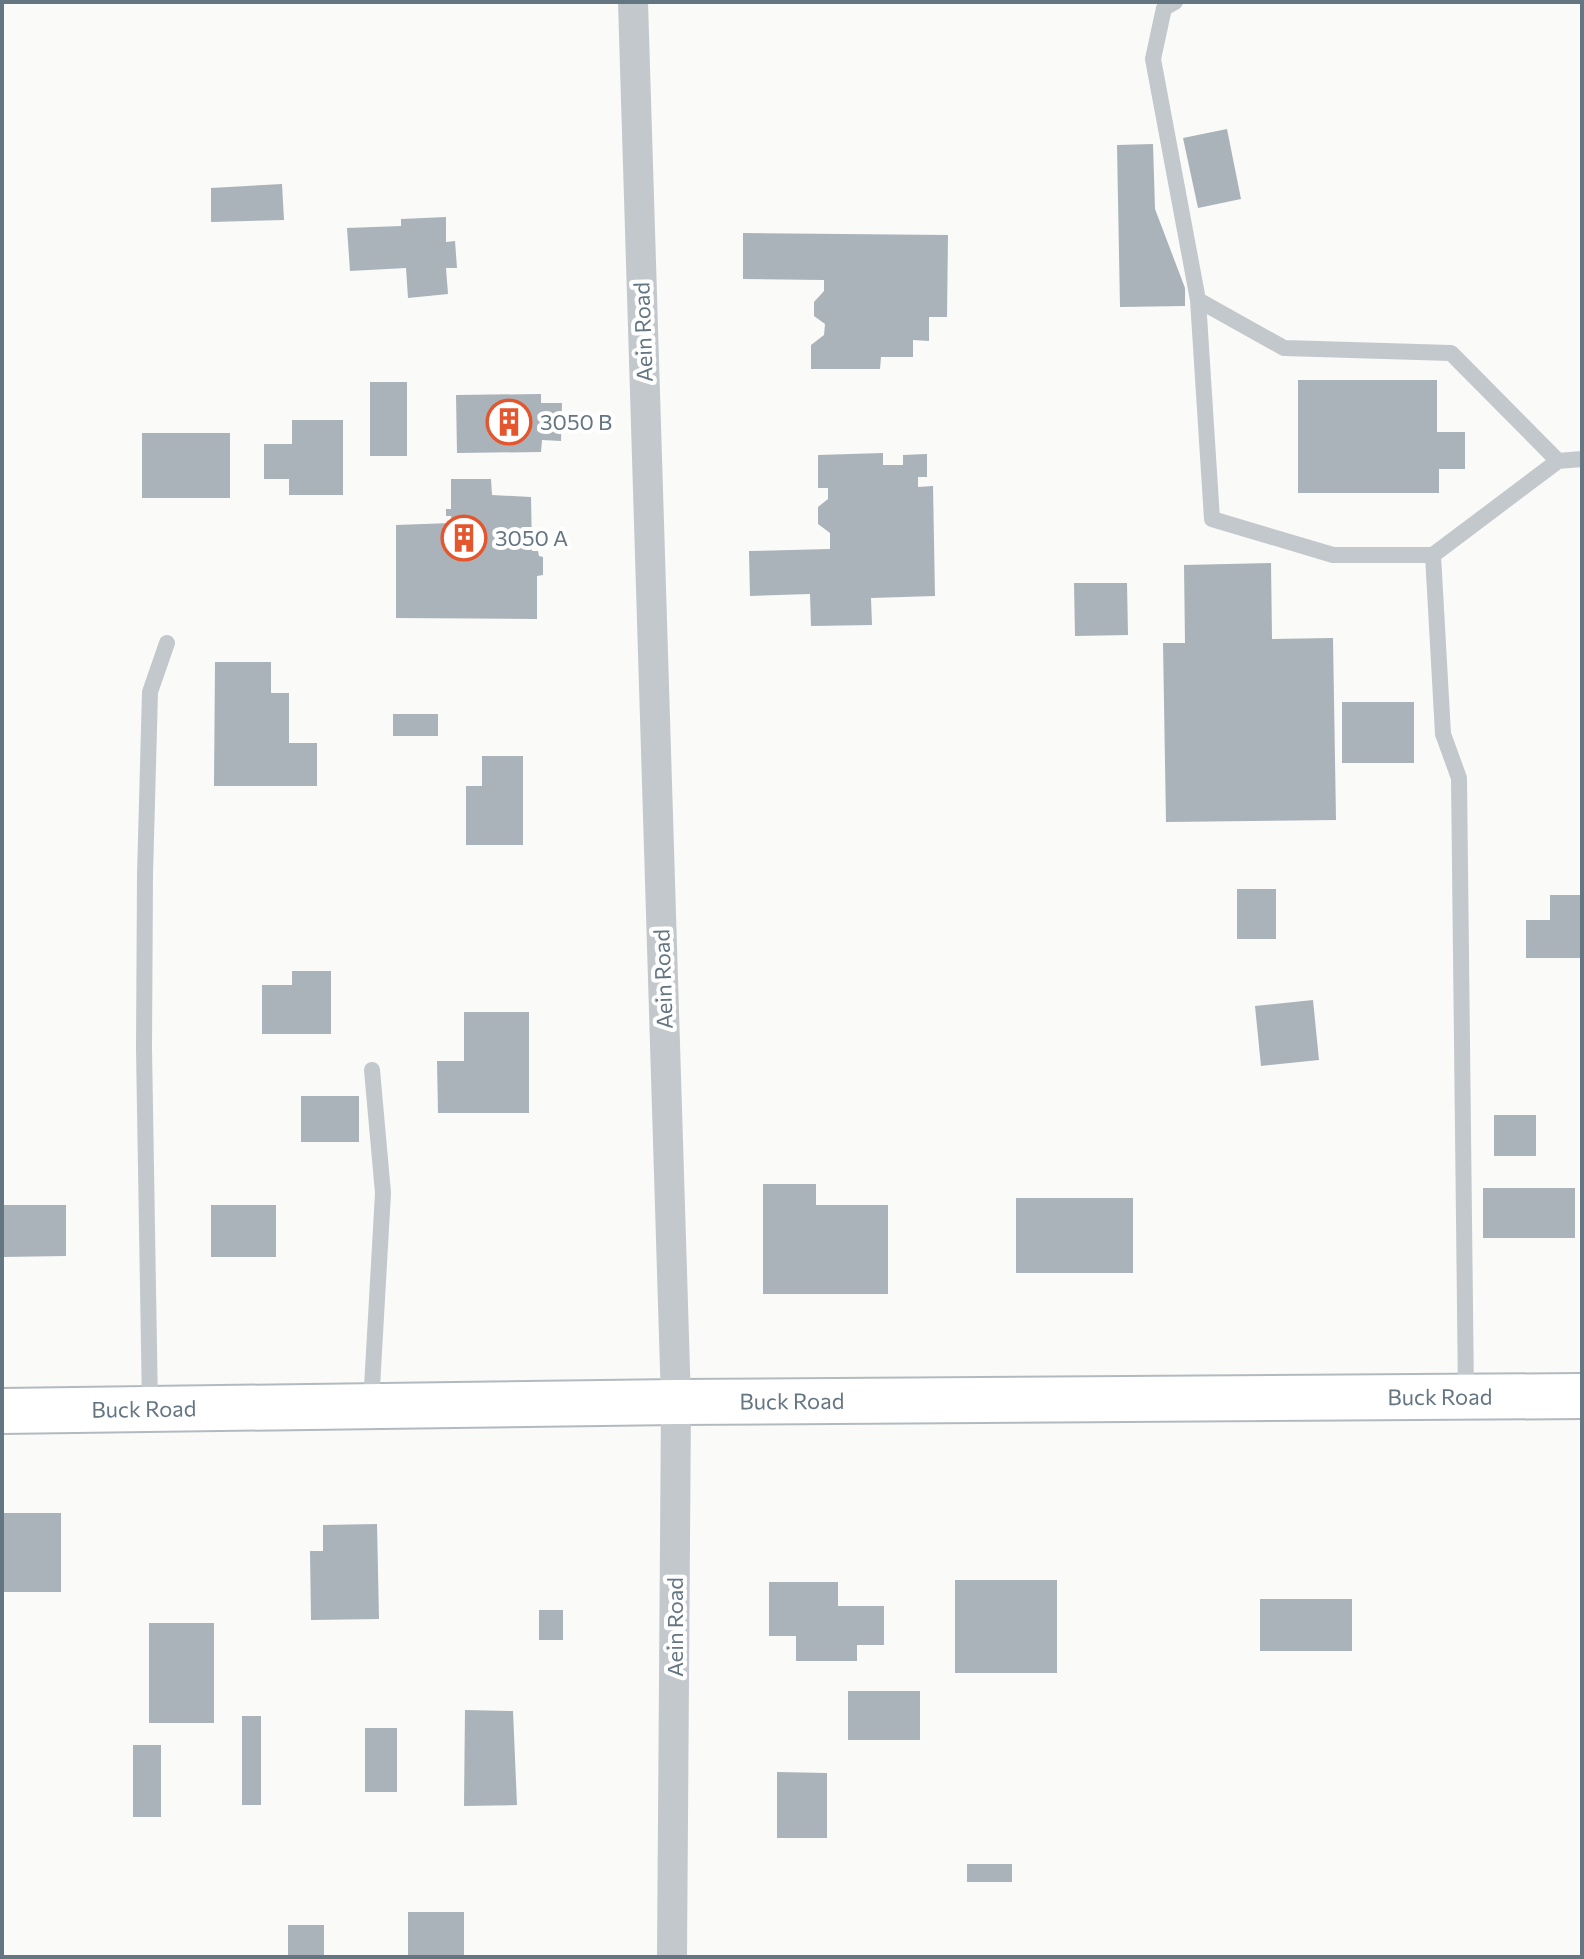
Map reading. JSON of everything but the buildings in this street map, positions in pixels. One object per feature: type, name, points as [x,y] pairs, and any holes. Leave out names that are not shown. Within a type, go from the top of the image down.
[{"type":"street","name":"Aein Road","points":[[633,2],[676,1402],[672,1957]]},
{"type":"street","name":"Buck Road","points":[[2,1411],[676,1402],[1582,1396]]},
{"type":"lane","points":[[1175,2],[1164,8],[1153,59],[1198,300],[1212,519],[1333,555],[1433,555],[1558,461],[1582,459]]},
{"type":"lane","points":[[1198,300],[1284,348],[1451,353],[1558,461]]},
{"type":"lane","points":[[1433,555],[1443,734],[1459,778],[1466,1397]]},
{"type":"lane","points":[[150,1409],[144,1048],[145,875],[150,692],[167,643]]},
{"type":"lane","points":[[371,1406],[383,1193],[372,1070]]},
{"type":"place","name":"3050 B","points":[[509,422]]},
{"type":"place","name":"3050 A","points":[[464,538]]}]
